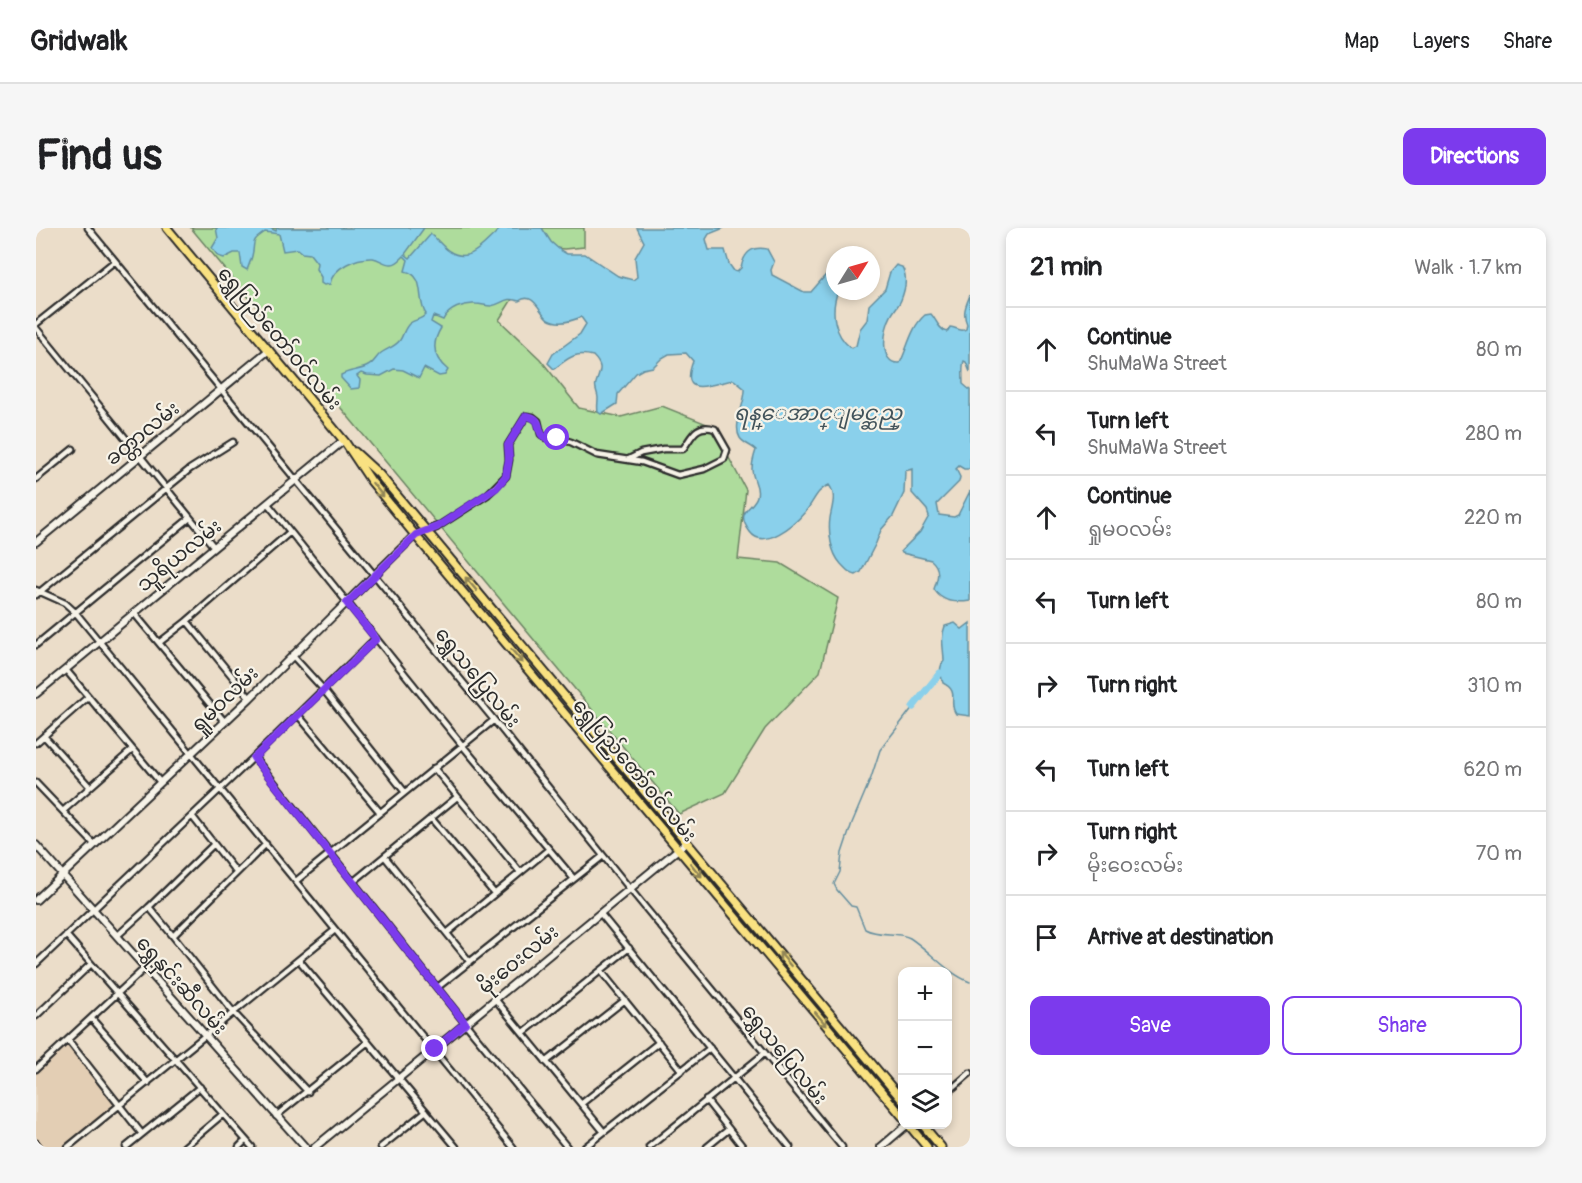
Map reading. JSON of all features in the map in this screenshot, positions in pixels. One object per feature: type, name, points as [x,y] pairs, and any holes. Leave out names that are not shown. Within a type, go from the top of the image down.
[{"type":"main road","name":"ရွှေပြည်တော်ဝင်လမ်း","points":[[167,228],[344,441],[371,481],[898,1112]]},
{"type":"main road","name":"ရွှေပြည်တော်ဝင်လမ်း","points":[[344,441],[379,474],[898,1095]]},
{"type":"main road","points":[[911,1129],[927,1147]]},
{"type":"main road","points":[[925,1129],[941,1147]]},
{"type":"street","name":"ရွှေသပြေလမ်း","points":[[88,228],[494,720],[842,1147]]},
{"type":"street","points":[[114,261],[36,326],[214,548]]},
{"type":"street","name":"ခတ္တာလမ်း","points":[[36,542],[269,350]]},
{"type":"street","points":[[437,527],[487,495],[506,476],[509,459],[508,445],[526,416],[538,421],[542,434],[546,438],[564,440],[597,454],[629,459],[678,475],[704,469],[724,459],[727,450],[715,429],[708,427],[700,429],[689,437],[683,449],[663,449],[641,453],[629,459]]},
{"type":"street","name":"သူရိယလမ်း","points":[[36,694],[344,441]]},
{"type":"street","points":[[37,593],[190,470],[233,442]]},
{"type":"street","points":[[36,479],[73,449]]},
{"type":"street","points":[[268,504],[462,745],[574,879]]},
{"type":"street","points":[[36,645],[190,518]]},
{"type":"street","name":"ရှုမဝလမ်း","points":[[36,900],[250,698],[416,535],[437,527]]},
{"type":"street","points":[[160,642],[188,621],[290,532]]},
{"type":"street","points":[[37,593],[65,603],[76,613],[513,1147]]},
{"type":"street","points":[[134,613],[224,721]]},
{"type":"street","points":[[188,621],[250,698]]},
{"type":"street","points":[[504,640],[512,634]]},
{"type":"street","points":[[36,964],[376,639]]},
{"type":"street","points":[[292,655],[323,689],[404,791]]},
{"type":"street","points":[[66,670],[160,782]]},
{"type":"street","points":[[36,743],[88,697]]},
{"type":"street","points":[[298,715],[379,811]]},
{"type":"street","points":[[575,724],[583,718]]},
{"type":"street","points":[[296,881],[379,811],[494,720]]},
{"type":"street","points":[[44,736],[90,787]]},
{"type":"street","points":[[63,811],[132,750]]},
{"type":"street","points":[[254,758],[567,1147]]},
{"type":"street","points":[[434,768],[520,872]]},
{"type":"street","points":[[36,783],[94,844]]},
{"type":"street","points":[[353,882],[457,796]]},
{"type":"street","points":[[192,816],[236,872]]},
{"type":"street","points":[[431,818],[494,894]]},
{"type":"street","name":"မိုးဝေးလမ်း","points":[[315,1147],[687,842]]},
{"type":"street","name":"ရွှေနှင်းဆီလမ်း","points":[[36,844],[305,1147]]},
{"type":"street","points":[[117,936],[214,844]]},
{"type":"street","points":[[173,936],[266,844]]},
{"type":"street","points":[[447,933],[549,849]]},
{"type":"street","points":[[438,987],[603,856]]},
{"type":"street","points":[[385,857],[470,962]]},
{"type":"street","points":[[148,908],[234,1013],[308,1092]]},
{"type":"street","points":[[600,913],[790,1147]]},
{"type":"street","points":[[68,1147],[335,930]]},
{"type":"street","points":[[66,935],[252,1147]]},
{"type":"street","points":[[523,1033],[629,948]]},
{"type":"street","points":[[299,960],[456,1147]]},
{"type":"street","points":[[36,1016],[92,964]]},
{"type":"street","points":[[36,1069],[145,968]]},
{"type":"street","points":[[601,970],[682,1071]]},
{"type":"street","points":[[495,999],[604,1132]]},
{"type":"street","points":[[546,1062],[625,1000]]},
{"type":"street","points":[[92,1019],[148,1083]]},
{"type":"street","points":[[68,1040],[142,1134]]},
{"type":"street","points":[[276,1116],[369,1042]]},
{"type":"street","points":[[581,1104],[659,1042]]},
{"type":"street","points":[[585,1147],[710,1048]]},
{"type":"street","points":[[649,1147],[765,1053]]},
{"type":"street","points":[[952,1089],[970,1073]]},
{"type":"street","points":[[126,1147],[200,1087]]},
{"type":"street","points":[[706,1101],[743,1147]]},
{"type":"street","points":[[381,1147],[426,1111]]},
{"type":"street","points":[[184,1147],[223,1114]]},
{"type":"street","points":[[707,1147],[729,1129]]},
{"type":"street","points":[[881,1147],[903,1129]]},
{"type":"street","points":[[238,1147],[246,1140]]},
{"type":"street","points":[[36,1143],[39,1147]]},
{"type":"shaded area","points":[[68,1044],[115,1105],[64,1147],[42,1147],[36,1139],[36,1072]]},
{"type":"green space","points":[[191,228],[584,228],[584,247],[564,249],[545,247],[499,320],[540,359],[579,408],[621,417],[662,406],[712,426],[746,490],[738,559],[780,563],[838,598],[820,672],[765,729],[725,793],[679,814]]},
{"type":"water","name":"ရန္ေအာင္ျမင္ဆည္","points":[[216,228],[270,228],[276,231],[277,228],[424,228],[405,254],[410,258],[431,234],[449,251],[457,255],[465,255],[478,250],[502,228],[542,228],[551,242],[567,254],[585,254],[618,276],[633,280],[637,277],[635,258],[644,242],[637,228],[724,228],[709,234],[706,239],[709,250],[725,250],[729,264],[734,271],[737,272],[741,268],[749,252],[767,249],[774,262],[772,275],[804,292],[811,292],[826,275],[826,300],[836,300],[834,314],[837,330],[851,348],[856,346],[860,329],[867,320],[869,305],[874,300],[880,300],[880,294],[885,289],[890,272],[896,265],[902,267],[905,275],[905,288],[888,322],[885,337],[888,358],[900,363],[913,331],[925,315],[931,314],[939,326],[947,332],[950,327],[966,329],[965,313],[970,295],[970,372],[964,361],[963,384],[970,390],[970,469],[959,466],[956,469],[960,477],[959,482],[937,504],[939,515],[954,517],[958,515],[970,491],[970,601],[955,602],[941,597],[934,589],[938,573],[934,563],[901,551],[920,532],[929,516],[927,510],[912,493],[912,469],[905,471],[904,493],[893,516],[881,530],[861,572],[856,575],[841,564],[833,549],[829,524],[833,497],[829,485],[818,493],[800,517],[779,534],[763,539],[750,532],[744,522],[744,515],[756,499],[758,492],[752,469],[756,450],[742,440],[738,433],[738,420],[745,389],[734,380],[709,386],[694,386],[690,382],[693,361],[686,353],[669,354],[653,367],[636,373],[618,394],[617,404],[601,414],[598,412],[598,396],[595,387],[600,366],[593,356],[576,355],[554,369],[548,363],[553,354],[580,334],[586,324],[581,317],[565,322],[552,321],[532,300],[510,299],[491,306],[471,304],[462,306],[452,310],[443,320],[433,316],[431,322],[441,328],[435,350],[439,361],[448,370],[445,375],[439,376],[424,368],[419,378],[403,370],[394,369],[381,376],[361,373],[357,376],[360,380],[359,388],[351,389],[341,375],[370,365],[381,353],[398,342],[410,323],[426,314],[423,309],[419,283],[412,274],[405,271],[408,260],[404,256],[394,264],[373,258],[353,261],[336,273],[330,284],[324,285],[316,269],[317,263],[310,254],[302,253],[297,249],[283,251],[279,234],[265,232],[257,238],[247,270],[242,267],[240,253],[224,258],[218,256],[212,248],[218,238]]},
{"type":"water","points":[[955,623],[962,629],[970,623],[970,716],[956,714],[953,694],[943,683],[941,674],[944,661],[942,640],[945,626]]},
{"type":"waterway","points":[[913,707],[940,673]]},
{"type":"waterway","points":[[913,707],[880,750],[852,823],[842,853],[840,872],[834,884],[851,906],[856,907],[865,929],[910,938],[946,968],[970,982]]},
{"type":"route","points":[[435,1049],[465,1023],[254,758],[376,639],[347,603],[416,535],[437,527],[496,488],[506,476],[509,459],[508,445],[526,416],[538,421],[542,434],[546,438],[557,438]]}]
